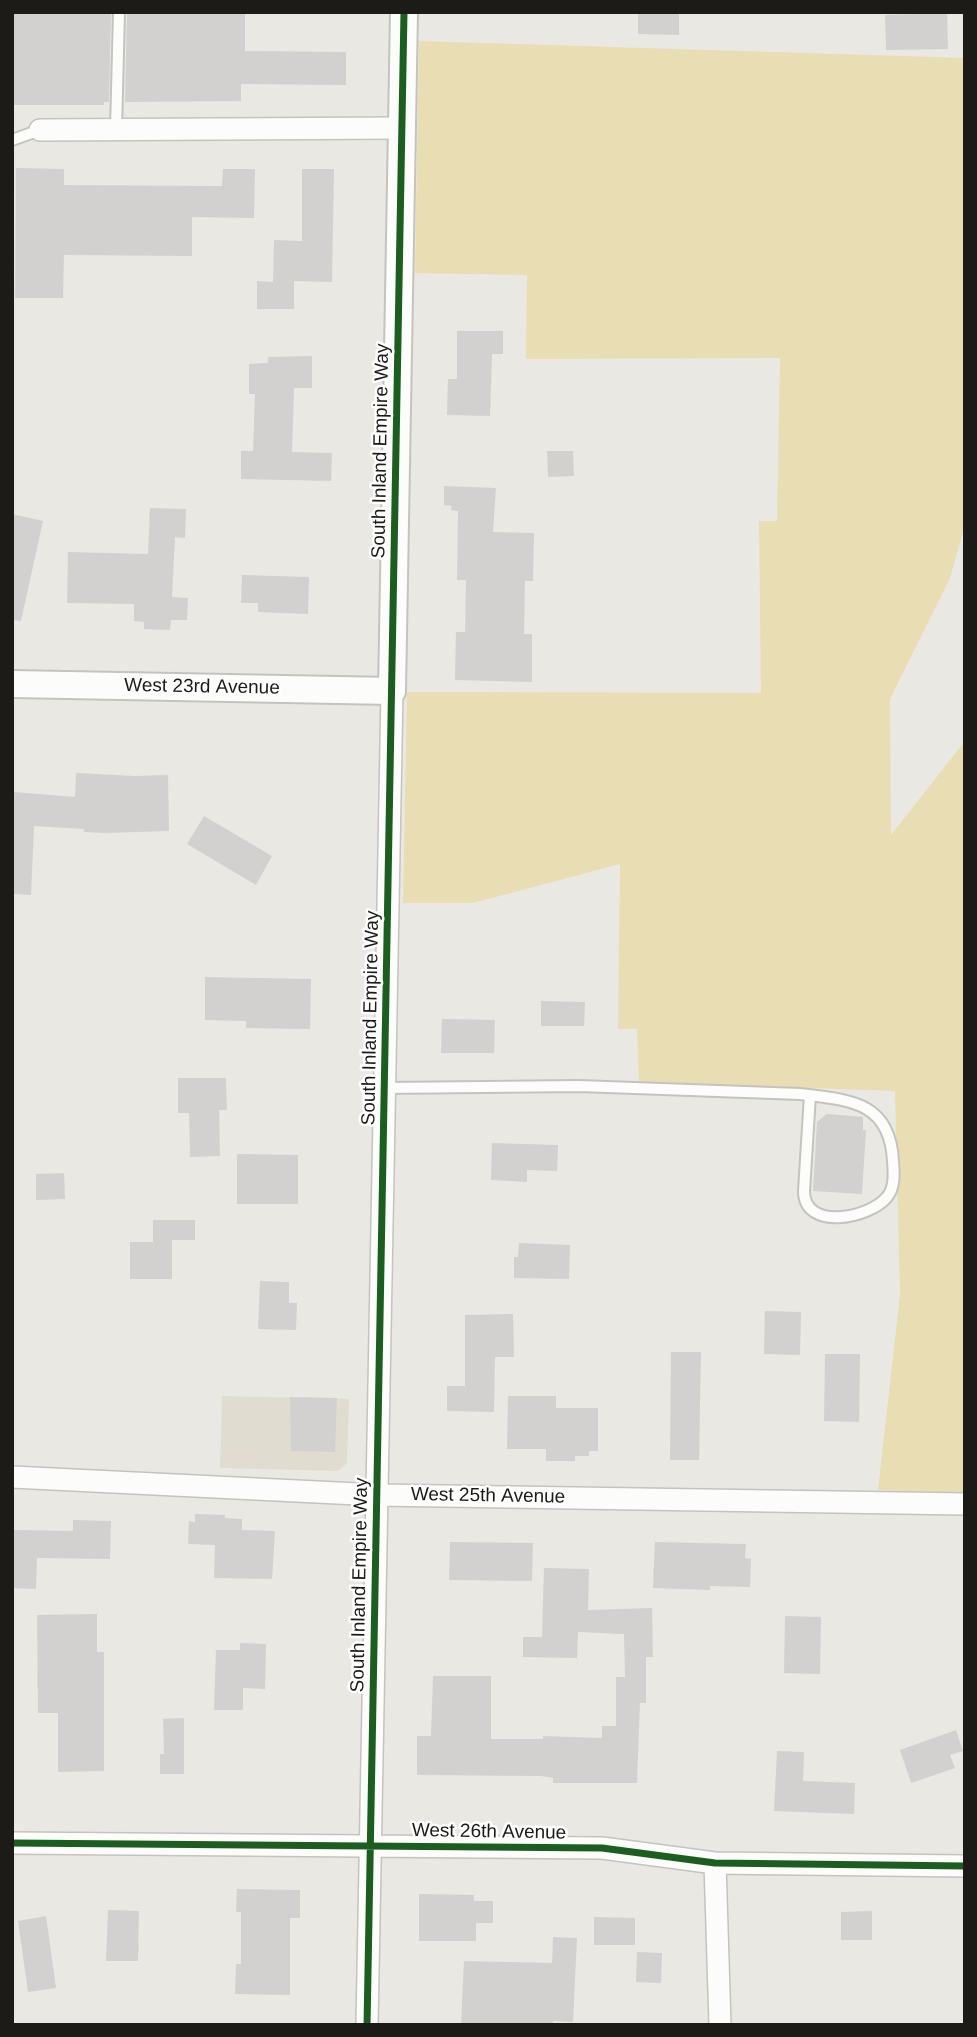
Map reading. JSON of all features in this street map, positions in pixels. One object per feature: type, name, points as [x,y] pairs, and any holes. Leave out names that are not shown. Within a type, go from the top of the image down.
[{"type":"street","name":"South Inland Empire Way","points":[[367,2025],[404,12]]},
{"type":"street","points":[[40,131],[402,128]]},
{"type":"street","name":"West 23rd Avenue","points":[[12,684],[392,691]]},
{"type":"street","name":"West 25th Avenue","points":[[12,1477],[378,1495],[965,1504]]},
{"type":"street","name":"West 26th Avenue","points":[[12,1843],[602,1848],[715,1863],[965,1866]]},
{"type":"street","points":[[715,1863],[720,2025]]},
{"type":"lane","points":[[116,130],[119,12]]},
{"type":"lane","points":[[12,140],[40,131]]},
{"type":"lane","points":[[385,1088],[579,1086],[810,1096],[854,1103],[876,1113],[883,1123],[892,1148],[894,1176],[891,1192],[873,1209],[853,1217],[832,1217],[814,1211],[807,1205],[804,1191],[810,1096]]},
{"type":"shaded area","points":[[419,41],[965,58],[965,525],[950,578],[890,699],[891,835],[965,741],[965,1493],[878,1490],[900,1295],[895,1091],[639,1082],[637,1029],[618,1029],[620,864],[473,903],[403,903],[407,692],[761,693],[759,521],[777,521],[780,358],[526,359],[527,275],[415,273]]},
{"type":"shaded area","points":[[222,1396],[349,1399],[347,1463],[338,1471],[220,1468]]},
{"type":"building","points":[[12,12],[111,12],[109,102],[104,102],[104,105],[12,105]]},
{"type":"building","points":[[127,12],[245,12],[245,51],[346,52],[346,85],[241,84],[241,101],[125,102]]},
{"type":"building","points":[[638,12],[679,12],[679,35],[638,34]]},
{"type":"building","points":[[947,13],[948,49],[886,50],[885,15]]},
{"type":"building","points":[[16,168],[64,169],[64,185],[222,186],[223,169],[255,169],[254,218],[192,217],[192,256],[64,255],[63,298],[15,298]]},
{"type":"building","points":[[302,169],[334,169],[332,282],[294,281],[294,309],[257,309],[257,281],[273,282],[274,240],[302,241]]},
{"type":"building","points":[[457,331],[503,331],[503,354],[492,354],[490,416],[447,415],[448,379],[457,379]]},
{"type":"building","points":[[312,356],[312,388],[294,388],[292,452],[332,453],[331,481],[241,479],[241,451],[253,451],[255,394],[249,394],[249,364],[268,363],[268,357]]},
{"type":"building","points":[[547,451],[573,451],[574,476],[548,477]]},
{"type":"building","points":[[444,486],[496,488],[493,532],[534,533],[533,581],[525,581],[524,634],[532,634],[532,682],[455,680],[456,632],[465,632],[466,580],[457,580],[458,511],[451,510],[452,506],[444,505]]},
{"type":"building","points":[[150,508],[186,509],[185,538],[175,537],[172,597],[188,598],[187,620],[171,620],[170,630],[144,629],[144,622],[134,621],[134,604],[67,603],[68,552],[148,554]]},
{"type":"building","points":[[12,514],[43,521],[21,621],[12,620]]},
{"type":"building","points":[[242,575],[309,577],[308,614],[258,612],[258,603],[241,603]]},
{"type":"building","points":[[76,773],[168,775],[169,831],[104,833],[34,826],[31,895],[14,894],[14,792],[75,797]]},
{"type":"building","points":[[204,816],[272,856],[256,885],[187,844]]},
{"type":"building","points":[[205,977],[311,979],[310,1029],[246,1028],[246,1021],[205,1020]]},
{"type":"building","points":[[541,1001],[585,1002],[584,1026],[541,1026]]},
{"type":"building","points":[[442,1019],[495,1020],[494,1053],[441,1053]]},
{"type":"building","points":[[178,1078],[226,1078],[227,1110],[219,1110],[220,1156],[190,1157],[189,1113],[178,1113]]},
{"type":"building","points":[[827,1114],[863,1117],[863,1130],[866,1130],[862,1194],[813,1191],[817,1122]]},
{"type":"building","points":[[492,1143],[558,1145],[557,1171],[527,1170],[527,1182],[491,1180]]},
{"type":"building","points":[[237,1154],[298,1155],[298,1204],[237,1204]]},
{"type":"building","points":[[64,1173],[65,1199],[36,1200],[36,1174]]},
{"type":"building","points":[[153,1220],[195,1220],[195,1240],[172,1240],[172,1279],[130,1279],[130,1242],[153,1242]]},
{"type":"building","points":[[519,1243],[570,1245],[569,1279],[514,1278],[514,1257],[518,1257]]},
{"type":"building","points":[[260,1281],[289,1282],[289,1303],[297,1303],[296,1330],[258,1329]]},
{"type":"building","points":[[765,1311],[801,1312],[800,1355],[764,1354]]},
{"type":"building","points":[[513,1314],[514,1357],[495,1357],[494,1412],[447,1411],[447,1386],[465,1386],[465,1315]]},
{"type":"building","points":[[671,1352],[701,1352],[699,1460],[670,1460]]},
{"type":"building","points":[[825,1354],[860,1354],[859,1422],[824,1421]]},
{"type":"building","points":[[508,1396],[556,1396],[556,1408],[598,1408],[598,1451],[589,1451],[589,1456],[575,1456],[575,1461],[546,1461],[546,1449],[507,1449]]},
{"type":"building","points":[[290,1397],[337,1398],[335,1452],[291,1451]]},
{"type":"building","points":[[195,1514],[225,1515],[225,1518],[242,1519],[242,1530],[275,1531],[272,1579],[214,1578],[215,1545],[188,1544],[189,1521],[195,1522]]},
{"type":"building","points":[[73,1520],[111,1521],[110,1559],[37,1558],[36,1589],[12,1588],[12,1530],[73,1531]]},
{"type":"building","points":[[450,1542],[533,1543],[532,1581],[449,1580]]},
{"type":"building","points":[[655,1542],[746,1544],[745,1558],[751,1559],[750,1587],[710,1586],[710,1590],[653,1588]]},
{"type":"building","points":[[544,1568],[589,1569],[588,1610],[652,1608],[653,1657],[646,1657],[646,1703],[640,1703],[637,1783],[553,1783],[553,1778],[541,1776],[417,1775],[417,1736],[431,1736],[433,1676],[491,1676],[491,1739],[543,1739],[543,1736],[602,1738],[602,1726],[616,1726],[616,1677],[625,1677],[624,1634],[578,1632],[577,1658],[523,1657],[523,1637],[542,1637]]},
{"type":"building","points":[[97,1614],[97,1652],[104,1652],[104,1771],[58,1772],[58,1713],[38,1713],[37,1615]]},
{"type":"building","points":[[785,1616],[821,1617],[820,1674],[784,1673]]},
{"type":"building","points":[[240,1643],[266,1644],[265,1689],[243,1688],[243,1710],[214,1710],[216,1650],[240,1650]]},
{"type":"building","points":[[184,1718],[184,1774],[160,1774],[160,1754],[164,1754],[163,1719]]},
{"type":"building","points":[[956,1730],[963,1751],[950,1755],[955,1768],[911,1783],[900,1750]]},
{"type":"building","points":[[777,1751],[804,1752],[803,1781],[855,1783],[854,1814],[774,1811]]},
{"type":"building","points":[[237,1889],[300,1890],[300,1918],[290,1918],[290,1995],[235,1994],[236,1964],[241,1964],[241,1912],[236,1912]]},
{"type":"building","points":[[419,1894],[474,1895],[474,1901],[493,1901],[493,1923],[476,1923],[476,1941],[419,1941]]},
{"type":"building","points":[[108,1910],[139,1911],[138,1961],[106,1961]]},
{"type":"building","points":[[872,1911],[872,1940],[841,1940],[841,1912]]},
{"type":"building","points":[[46,1916],[56,1988],[28,1992],[18,1921]]},
{"type":"building","points":[[594,1917],[635,1918],[635,1945],[594,1945]]},
{"type":"building","points":[[553,1937],[577,1938],[573,2022],[553,2021],[553,2025],[461,2025],[464,1961],[552,1963]]},
{"type":"building","points":[[637,1952],[662,1953],[661,1983],[636,1982]]},
{"type":"cycle path","points":[[367,2025],[404,12]]},
{"type":"cycle path","points":[[12,1843],[602,1848],[715,1863],[965,1866]]}]
